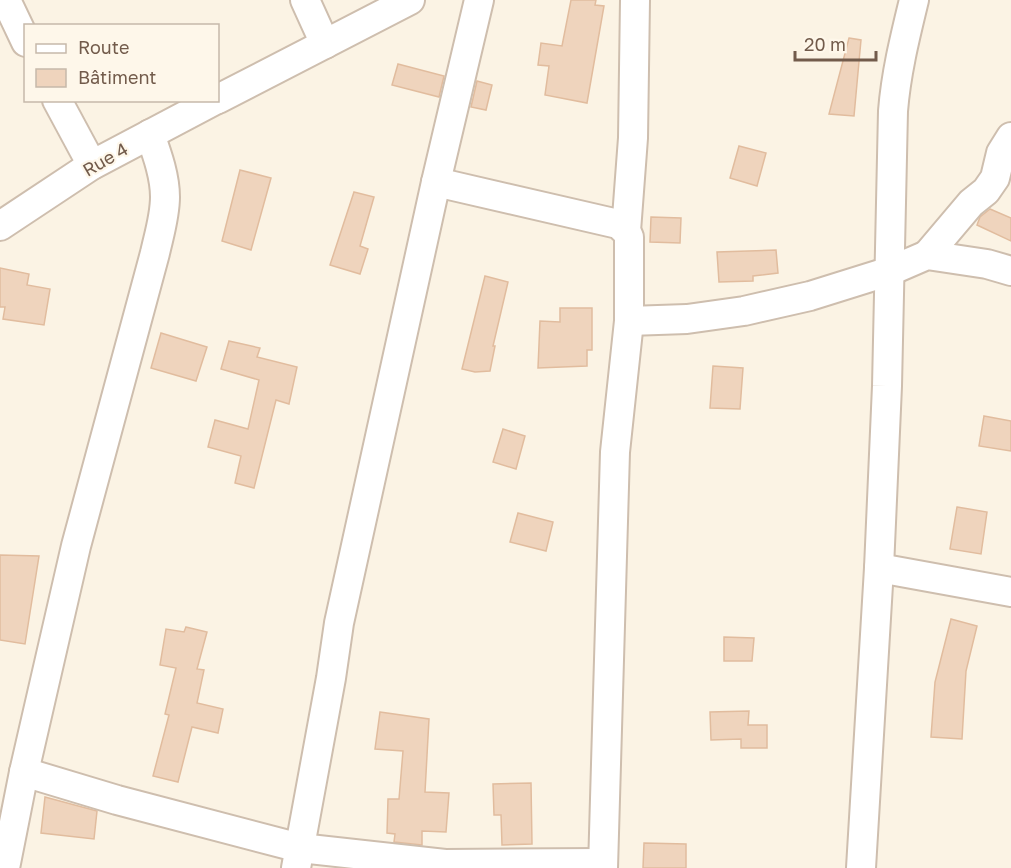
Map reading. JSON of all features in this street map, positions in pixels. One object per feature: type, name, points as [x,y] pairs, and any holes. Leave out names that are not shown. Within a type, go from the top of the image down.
[{"type":"street","points":[[6,0],[24,38]]},
{"type":"street","points":[[305,0],[326,44]]},
{"type":"street","name":"Rue 4","points":[[219,98],[410,0]]},
{"type":"street","points":[[298,858],[339,623],[436,182],[479,0]]},
{"type":"street","points":[[626,231],[633,138],[635,0]]},
{"type":"street","points":[[861,868],[879,568],[890,271],[893,111],[895,84],[914,0]]},
{"type":"street","points":[[58,102],[92,165]]},
{"type":"street","name":"Rue 4","points":[[0,226],[92,165],[212,102]]},
{"type":"street","points":[[4,856],[76,546],[163,216],[164,186],[150,134]]},
{"type":"street","points":[[629,321],[687,319],[744,311],[810,296],[890,271],[927,255],[971,203],[986,191],[995,178],[1001,153],[1011,137]]},
{"type":"street","points":[[24,772],[298,858],[445,864],[603,866],[615,452],[629,321],[629,237],[618,224],[436,182]]},
{"type":"street","points":[[927,255],[987,264],[1011,271]]},
{"type":"street","points":[[879,568],[1011,592]]},
{"type":"building","points":[[571,0],[596,0],[595,5],[604,6],[587,103],[545,95],[549,66],[538,65],[541,43],[562,46]]},
{"type":"building","points":[[849,38],[861,40],[854,116],[829,114]]},
{"type":"building","points":[[398,64],[444,76],[439,97],[392,85]]},
{"type":"building","points":[[477,81],[492,85],[486,110],[471,107]]},
{"type":"building","points":[[739,146],[766,153],[757,186],[730,178]]},
{"type":"building","points":[[240,170],[271,178],[251,250],[222,241]]},
{"type":"building","points":[[354,192],[374,197],[360,246],[368,249],[360,274],[330,265]]},
{"type":"building","points":[[990,209],[1011,218],[1011,241],[977,225],[980,217]]},
{"type":"building","points":[[651,217],[681,218],[680,243],[650,242]]},
{"type":"building","points":[[776,250],[778,273],[753,276],[753,281],[719,282],[717,252]]},
{"type":"building","points":[[0,268],[29,274],[27,285],[50,289],[44,325],[3,319],[5,307],[0,307]]},
{"type":"building","points":[[485,276],[508,282],[493,346],[495,346],[490,371],[475,372],[462,369]]},
{"type":"building","points":[[560,308],[592,308],[592,350],[587,350],[587,366],[538,368],[540,321],[560,322]]},
{"type":"building","points":[[161,333],[207,347],[196,381],[151,368]]},
{"type":"building","points":[[229,341],[260,348],[257,357],[297,367],[289,404],[276,400],[254,488],[235,483],[241,456],[208,447],[215,420],[248,429],[259,380],[221,369]]},
{"type":"building","points":[[713,366],[743,368],[740,409],[710,408]]},
{"type":"building","points":[[984,416],[1011,421],[1011,451],[979,446]]},
{"type":"building","points":[[503,429],[525,436],[516,469],[493,462]]},
{"type":"building","points":[[957,507],[987,512],[981,554],[950,549]]},
{"type":"building","points":[[518,513],[553,522],[546,551],[510,542]]},
{"type":"building","points":[[0,555],[39,556],[25,644],[0,640]]},
{"type":"building","points":[[951,619],[977,626],[966,671],[962,739],[931,737],[935,682]]},
{"type":"building","points":[[186,627],[207,632],[197,669],[204,670],[197,703],[223,709],[218,733],[192,727],[178,782],[153,776],[169,715],[165,714],[176,668],[160,665],[166,629],[184,632]]},
{"type":"building","points":[[724,637],[754,638],[752,661],[724,661]]},
{"type":"building","points":[[749,711],[748,725],[767,725],[767,748],[741,748],[741,739],[711,740],[710,712]]},
{"type":"building","points":[[380,712],[429,719],[425,792],[449,793],[446,832],[422,831],[422,845],[394,842],[395,834],[387,833],[388,799],[399,799],[403,751],[375,749]]},
{"type":"building","points":[[531,783],[532,844],[502,845],[501,815],[494,815],[493,784]]},
{"type":"building","points":[[45,797],[97,811],[94,839],[41,833]]},
{"type":"building","points":[[644,843],[686,844],[686,868],[643,868]]}]
